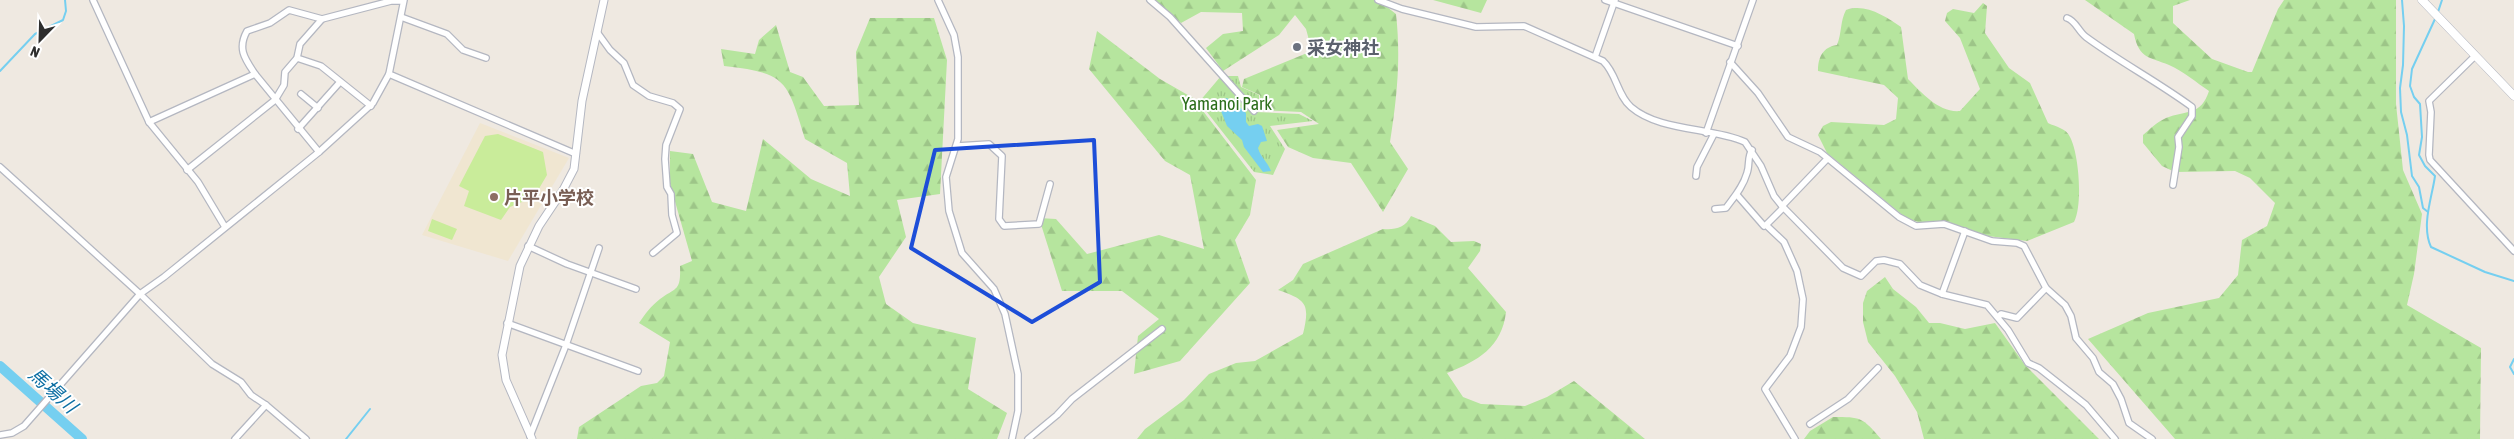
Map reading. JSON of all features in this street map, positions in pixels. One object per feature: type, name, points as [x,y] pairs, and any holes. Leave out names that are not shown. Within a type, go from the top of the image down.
[{"type":"main road","points":[[2422,0],[2514,96]]},
{"type":"street","points":[[93,0],[149,122],[198,182],[226,227]]},
{"type":"street","points":[[531,438],[506,380],[502,366],[507,323],[520,266],[528,246],[570,179],[576,154],[579,121],[604,0]]},
{"type":"street","points":[[938,0],[957,45],[957,146],[946,177],[948,211],[962,253],[994,289],[1005,314],[1018,381],[1018,411],[1012,439]]},
{"type":"street","points":[[1150,0],[1170,17],[1254,112]]},
{"type":"street","points":[[1378,0],[1394,7],[1476,27],[1524,26],[1595,57],[1607,65],[1622,96],[1633,109],[1657,120],[1743,140],[1752,150],[1774,196],[1848,271],[1862,276],[1876,261],[1890,261],[1903,265],[1920,285],[1942,294],[1980,302],[1998,317],[2028,363],[2039,368],[2079,399],[2102,422],[2115,439]]},
{"type":"street","points":[[1605,0],[1738,46]]},
{"type":"street","points":[[1706,132],[1753,0]]},
{"type":"street","points":[[0,435],[16,432],[38,411],[140,294],[226,227],[318,152],[371,106],[390,74],[403,1],[390,1],[322,19],[287,11],[270,23],[247,31],[243,41],[242,54],[298,130],[318,152]]},
{"type":"street","points":[[1595,57],[1614,2]]},
{"type":"street","points":[[401,17],[447,34],[463,50],[486,58]]},
{"type":"street","points":[[2067,18],[2072,20],[2083,35],[2117,60],[2192,107],[2192,116],[2178,137],[2179,147],[2173,185]]},
{"type":"street","points":[[187,170],[276,100],[284,85],[285,72],[298,58],[300,44],[322,19]]},
{"type":"street","points":[[597,32],[610,50],[624,63],[633,85],[649,96],[674,103],[680,109],[666,145],[665,159],[667,187],[671,194],[672,215],[677,233],[653,253]]},
{"type":"street","points":[[2475,56],[2429,101],[2431,112],[2430,160],[2514,251]]},
{"type":"street","points":[[298,58],[321,66],[371,106]]},
{"type":"street","points":[[1730,62],[1775,117],[1784,134],[1792,140],[1816,150],[1907,222],[1922,227],[1944,224],[1992,241],[2017,243],[2024,246],[2046,288],[2065,305],[2071,316],[2076,338],[2093,358],[2099,372],[2113,384],[2121,399],[2129,423],[2152,439]]},
{"type":"street","points":[[149,122],[255,74]]},
{"type":"street","points":[[390,74],[576,154]]},
{"type":"street","points":[[298,130],[340,82]]},
{"type":"street","points":[[301,94],[318,108]]},
{"type":"street","points":[[1696,176],[1697,167],[1714,134]]},
{"type":"street","points":[[957,146],[991,145],[1002,156],[999,219],[1004,226],[1038,224],[1040,212],[1050,184]]},
{"type":"street","points":[[1715,209],[1726,208],[1736,195],[1747,174],[1749,155],[1752,150]]},
{"type":"street","points":[[1795,439],[1765,392],[1771,379],[1790,356],[1802,318],[1803,299],[1797,271],[1784,242],[1766,225],[1827,159]]},
{"type":"street","points":[[0,167],[140,294],[212,364],[236,378],[251,395],[266,404],[306,439]]},
{"type":"street","points":[[1736,195],[1764,226]]},
{"type":"street","points":[[1942,294],[1965,231]]},
{"type":"street","points":[[528,246],[590,273],[636,289]]},
{"type":"street","points":[[531,438],[566,345],[599,248]]},
{"type":"street","points":[[1998,317],[2001,314],[2017,318],[2046,288]]},
{"type":"street","points":[[507,323],[638,371]]},
{"type":"street","points":[[1028,439],[1057,415],[1072,399],[1162,329]]},
{"type":"street","points":[[1810,424],[1848,399],[1878,368]]},
{"type":"street","points":[[235,439],[266,404]]},
{"type":"highlighted area","points":[[1094,140],[1100,282],[1032,322],[911,248],[935,150]]},
{"type":"shaded area","name":"片平小学校","points":[[480,123],[569,158],[508,261],[422,235]]},
{"type":"green space","points":[[1154,0],[1378,0],[1396,14],[1398,78],[1390,142],[1408,169],[1383,212],[1351,163],[1313,158],[1288,147],[1277,130],[1319,124],[1301,112],[1257,110],[1251,103],[1260,103],[1260,95],[1242,87],[1244,79],[1312,51],[1306,29],[1295,15],[1279,35],[1223,71],[1206,48],[1223,34],[1243,31],[1242,13],[1201,12],[1181,23]]},
{"type":"green space","points":[[1433,0],[1487,0],[1481,13]]},
{"type":"green space","points":[[2085,0],[2190,0],[2173,6],[2173,23],[2212,59],[2252,72],[2278,9],[2284,0],[2396,0],[2396,104],[2403,170],[2422,214],[2414,274],[2407,305],[2481,348],[2480,439],[2175,439],[2088,339],[2148,313],[2219,298],[2238,275],[2242,240],[2267,226],[2275,203],[2250,178],[2235,171],[2175,172],[2162,166],[2143,143],[2143,135],[2166,118],[2192,111],[2202,105],[2209,91],[2169,65],[2146,56],[2139,48],[2134,34]]},
{"type":"green space","points":[[1983,3],[1987,6],[1985,33],[2009,68],[2030,83],[2048,123],[2068,134],[2076,155],[2079,192],[2077,214],[2074,222],[2027,241],[1988,236],[1943,222],[1918,222],[1906,218],[1827,153],[1818,135],[1823,126],[1831,122],[1884,125],[1896,119],[1898,98],[1884,85],[1818,71],[1822,54],[1828,48],[1837,45],[1846,10],[1861,8],[1875,12],[1901,27],[1908,79],[1931,101],[1945,109],[1960,111],[1980,89],[1960,38],[1945,21],[1947,13],[1953,9],[1974,13]]},
{"type":"green space","points":[[870,18],[934,18],[947,60],[940,194],[897,200],[906,237],[879,277],[886,304],[913,323],[976,338],[968,389],[1007,413],[997,439],[577,439],[579,427],[641,386],[657,383],[664,376],[670,342],[639,323],[654,304],[676,288],[680,280],[680,266],[692,261],[670,184],[670,151],[693,154],[712,202],[746,211],[763,139],[811,179],[850,196],[847,163],[805,139],[794,104],[781,83],[761,72],[724,66],[721,49],[755,54],[759,40],[776,25],[790,72],[803,77],[824,106],[859,105],[856,52]]},
{"type":"green space","points":[[1097,31],[1160,79],[1193,98],[1256,180],[1250,215],[1235,240],[1250,283],[1180,361],[1134,374],[1138,336],[1159,319],[1122,291],[1062,291],[1039,218],[1056,219],[1087,254],[1159,235],[1204,249],[1190,175],[1165,161],[1089,69]]},
{"type":"green space","name":"Yamanoi Park","points":[[1221,76],[1238,76],[1241,87],[1259,95],[1259,102],[1248,102],[1256,112],[1299,114],[1313,121],[1270,126],[1285,149],[1273,175],[1254,172],[1199,102]]},
{"type":"green space","points":[[498,134],[543,152],[547,175],[534,197],[510,207],[501,220],[464,206],[469,191],[459,186],[485,136]]},
{"type":"green space","points":[[1411,216],[1435,226],[1451,242],[1474,241],[1481,244],[1480,251],[1468,268],[1506,312],[1504,324],[1494,344],[1478,358],[1447,373],[1463,397],[1481,404],[1525,406],[1547,397],[1574,381],[1645,439],[1137,439],[1145,429],[1184,400],[1209,374],[1236,363],[1255,361],[1303,334],[1306,316],[1304,304],[1295,297],[1278,290],[1293,280],[1303,264],[1383,229],[1399,227],[1406,223]]},
{"type":"green space","points":[[432,219],[457,229],[452,240],[428,231]]},
{"type":"green space","points":[[1885,277],[1893,289],[1916,307],[1929,323],[1940,323],[1965,329],[1995,323],[2025,365],[2099,439],[1924,439],[1917,412],[1895,376],[1868,342],[1863,322],[1863,303],[1867,291]]},
{"type":"green space","points":[[1833,417],[1850,417],[1865,422],[1881,439],[1804,439],[1810,431]]},
{"type":"water","points":[[1226,98],[1232,100],[1246,113],[1246,122],[1249,126],[1258,124],[1262,126],[1267,141],[1261,142],[1258,148],[1271,171],[1263,172],[1244,147],[1242,140],[1227,126],[1219,106]]},
{"type":"waterway","points":[[0,71],[35,34],[63,20],[66,11],[65,0]]},
{"type":"waterway","points":[[2402,0],[2404,26],[2403,65],[2400,88],[2401,112],[2407,135],[2412,176],[2419,187],[2423,208],[2428,212]]},
{"type":"waterway","points":[[2438,12],[2442,0]]},
{"type":"waterway","points":[[2435,19],[2412,69],[2410,86],[2414,97],[2420,104],[2422,137],[2419,155],[2425,166],[2435,176],[2428,212],[2428,239],[2431,247],[2485,272],[2514,281]]},
{"type":"waterway","points":[[2514,359],[2510,367],[2514,374]]},
{"type":"waterway","name":"馬場川","points":[[0,366],[82,439]]},
{"type":"waterway","points":[[346,439],[370,409]]},
{"type":"place","name":"采女神社","points":[[1297,47]]},
{"type":"place","name":"片平小学校","points":[[494,197]]}]
